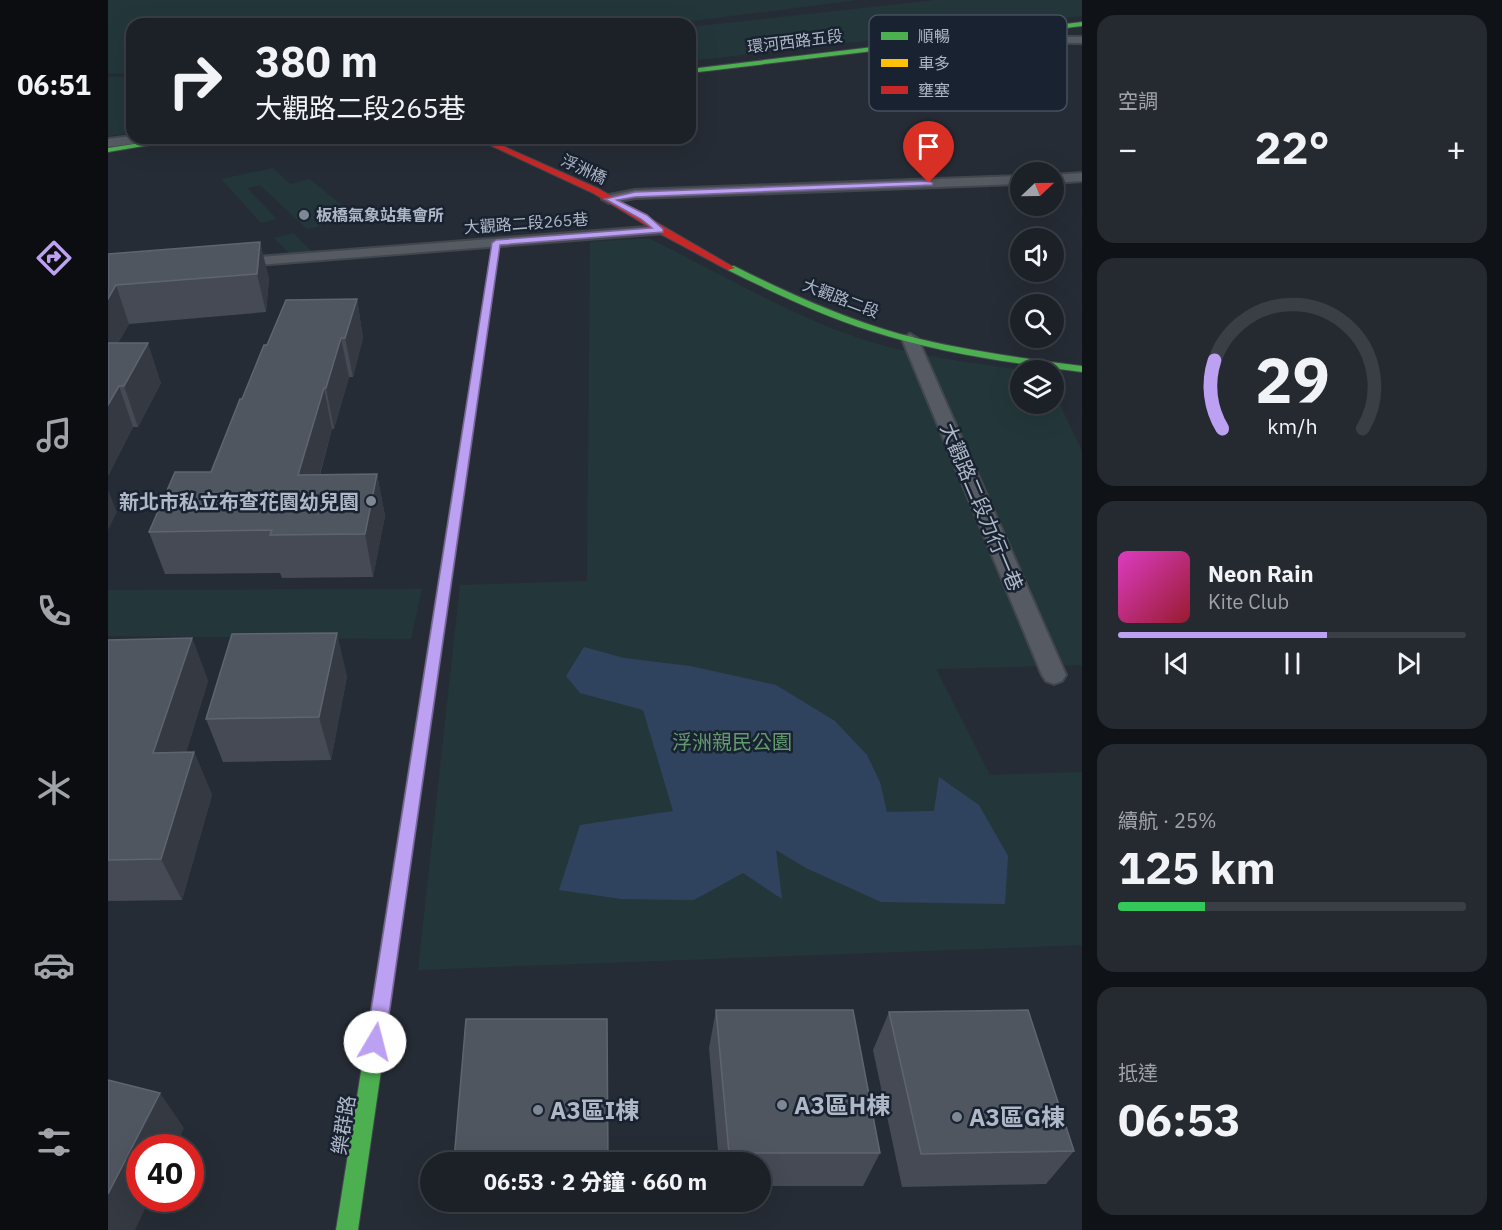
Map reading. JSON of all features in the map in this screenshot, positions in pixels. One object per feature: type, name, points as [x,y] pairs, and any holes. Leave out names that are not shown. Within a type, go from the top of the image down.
[{"type":"street","name":"環河西路五段","points":[[1067,26],[1082,24]]},
{"type":"street","points":[[1067,40],[1082,40]]},
{"type":"street","name":"環河西路五段","points":[[696,70],[869,49]]},
{"type":"street","points":[[108,147],[126,143]]},
{"type":"street","points":[[108,147],[128,144]]},
{"type":"street","points":[[108,147],[134,144]]},
{"type":"street","points":[[473,144],[575,195],[609,199],[635,195],[1010,180]]},
{"type":"street","name":"浮洲橋","points":[[492,144],[609,199]]},
{"type":"street","points":[[499,144],[529,161]]},
{"type":"street","points":[[515,144],[604,188],[609,199]]},
{"type":"street","points":[[1064,178],[1082,177]]},
{"type":"street","name":"大觀路二段","points":[[609,199],[644,217],[660,230],[777,292],[870,328],[994,357],[1082,369]]},
{"type":"street","name":"大觀路二段265巷","points":[[223,264],[660,230]]},
{"type":"street","name":"樂群路","points":[[347,1230],[496,243]]},
{"type":"street","name":"大觀路二段力行一巷","points":[[910,339],[1054,675]]},
{"type":"green space","points":[[108,0],[857,0],[696,21],[696,18],[126,18],[126,73],[108,74]]},
{"type":"green space","points":[[936,0],[1082,0],[1082,16],[1067,18],[1067,15],[869,15],[869,40],[696,60],[696,26]]},
{"type":"green space","points":[[126,76],[126,134],[108,136],[108,77]]},
{"type":"green space","points":[[273,168],[290,184],[310,179],[356,217],[307,229],[260,185],[247,188],[277,219],[261,223],[221,179]]},
{"type":"green space","points":[[293,233],[313,253],[291,255],[274,238]]},
{"type":"green space","name":"浮洲親民公園","points":[[650,239],[760,296],[845,333],[911,352],[1010,368],[1010,414],[1064,413],[1082,451],[1082,665],[936,669],[990,775],[1082,772],[1082,945],[418,970],[460,585],[587,581],[590,242]]},
{"type":"green space","points":[[422,589],[411,639],[108,636],[108,590]]},
{"type":"water","points":[[584,647],[624,658],[690,666],[776,685],[835,721],[867,755],[880,782],[887,812],[934,811],[939,777],[979,805],[1008,856],[1005,904],[881,902],[806,868],[776,850],[782,899],[743,873],[694,900],[621,899],[559,890],[580,825],[673,811],[643,710],[580,693],[566,676]]},
{"type":"building","points":[[260,242],[257,274],[116,285],[108,299],[108,254]]},
{"type":"building","points":[[357,299],[345,338],[341,338],[326,388],[324,388],[298,475],[377,474],[365,534],[270,535],[272,530],[149,532],[175,472],[211,472],[240,399],[242,399],[264,345],[267,345],[286,300]]},
{"type":"building","points":[[108,343],[148,343],[124,386],[119,386],[108,405]]},
{"type":"building","points":[[337,633],[319,717],[206,719],[232,634]]},
{"type":"building","points":[[192,638],[153,753],[194,752],[161,859],[108,860],[108,640]]},
{"type":"building","name":"A3區H棟","points":[[716,1010],[853,1010],[880,1153],[729,1152]]},
{"type":"building","points":[[1028,1010],[1074,1151],[921,1154],[889,1012]]},
{"type":"building","name":"A3區I棟","points":[[466,1019],[607,1019],[608,1152],[455,1152]]},
{"type":"building","points":[[108,1080],[160,1093],[139,1134],[126,1134],[126,1159],[108,1194]]},
{"type":"traffic: fast","points":[[1067,26],[1082,24]]},
{"type":"traffic: fast","points":[[696,70],[869,50]]},
{"type":"traffic: fast","points":[[108,150],[148,144]]},
{"type":"traffic: fast","points":[[731,268],[812,306],[897,336],[966,352],[1082,369]]},
{"type":"traffic: fast","points":[[347,1230],[459,489]]},
{"type":"traffic: slow","points":[[459,489],[496,243]]},
{"type":"traffic: jam","points":[[492,144],[596,191],[660,230],[731,268]]},
{"type":"place","name":"板橋氣象站集會所","points":[[304,215]]},
{"type":"place","name":"新北市私立布查花園幼兒園","points":[[371,501]]},
{"type":"place","name":"A3區H棟","points":[[782,1105]]},
{"type":"place","name":"A3區I棟","points":[[538,1110]]},
{"type":"place","name":"A3區G棟","points":[[957,1117]]},
{"type":"route","points":[[375,1042],[496,243],[660,230],[644,217],[609,199],[635,195],[929,183]]}]
